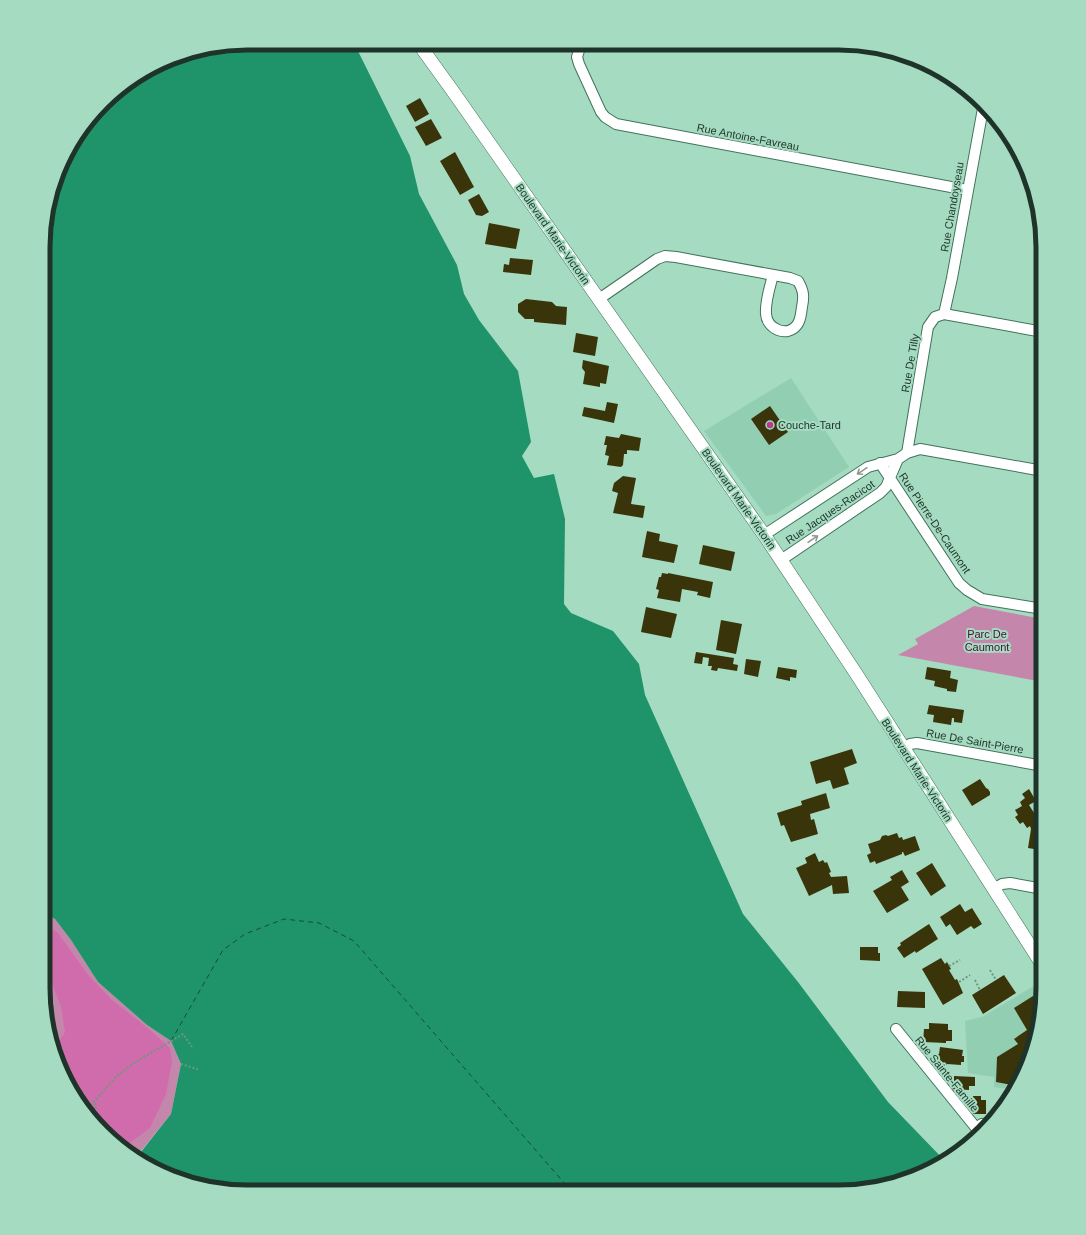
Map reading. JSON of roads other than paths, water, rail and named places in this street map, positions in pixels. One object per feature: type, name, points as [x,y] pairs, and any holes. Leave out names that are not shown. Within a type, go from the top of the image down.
[{"type":"street","name":"Boulevard Marie-Victorin","points":[[422,50],[599,299],[781,560],[993,889],[1036,966]]},
{"type":"street","name":"Rue Antoine-Favreau","points":[[580,50],[578,57],[582,73],[601,112],[605,117],[616,124],[967,190]]},
{"type":"street","name":"Rue Chandoyseau","points":[[944,314],[982,112]]},
{"type":"street","points":[[599,299],[657,259],[665,256],[790,278],[798,281],[804,294],[800,321],[797,326],[791,330],[776,330],[767,321],[766,306],[772,275]]},
{"type":"street","points":[[944,314],[1036,331]]},
{"type":"street","name":"Rue De Tilly","points":[[903,456],[928,327],[935,317],[944,314]]},
{"type":"street","name":"Rue Jacques-Racicot","points":[[764,536],[868,467],[920,449],[1036,470]]},
{"type":"street","name":"Rue Jacques-Racicot","points":[[781,560],[880,493],[886,487],[903,456]]},
{"type":"street","name":"Rue Pierre-De-Caumont","points":[[880,463],[959,583],[982,599],[1036,608]]},
{"type":"street","name":"Rue De Saint-Pierre","points":[[903,748],[910,744],[917,743],[1036,765]]},
{"type":"street","points":[[993,889],[1002,884],[1010,883],[1036,888]]},
{"type":"street","name":"Rue Sainte-Famille","points":[[896,1029],[976,1129]]},
{"type":"place","name":"Couche-Tard","points":[[770,425]]},
{"type":"park label","name":"Parc De Caumont","points":[[987,640]]}]
